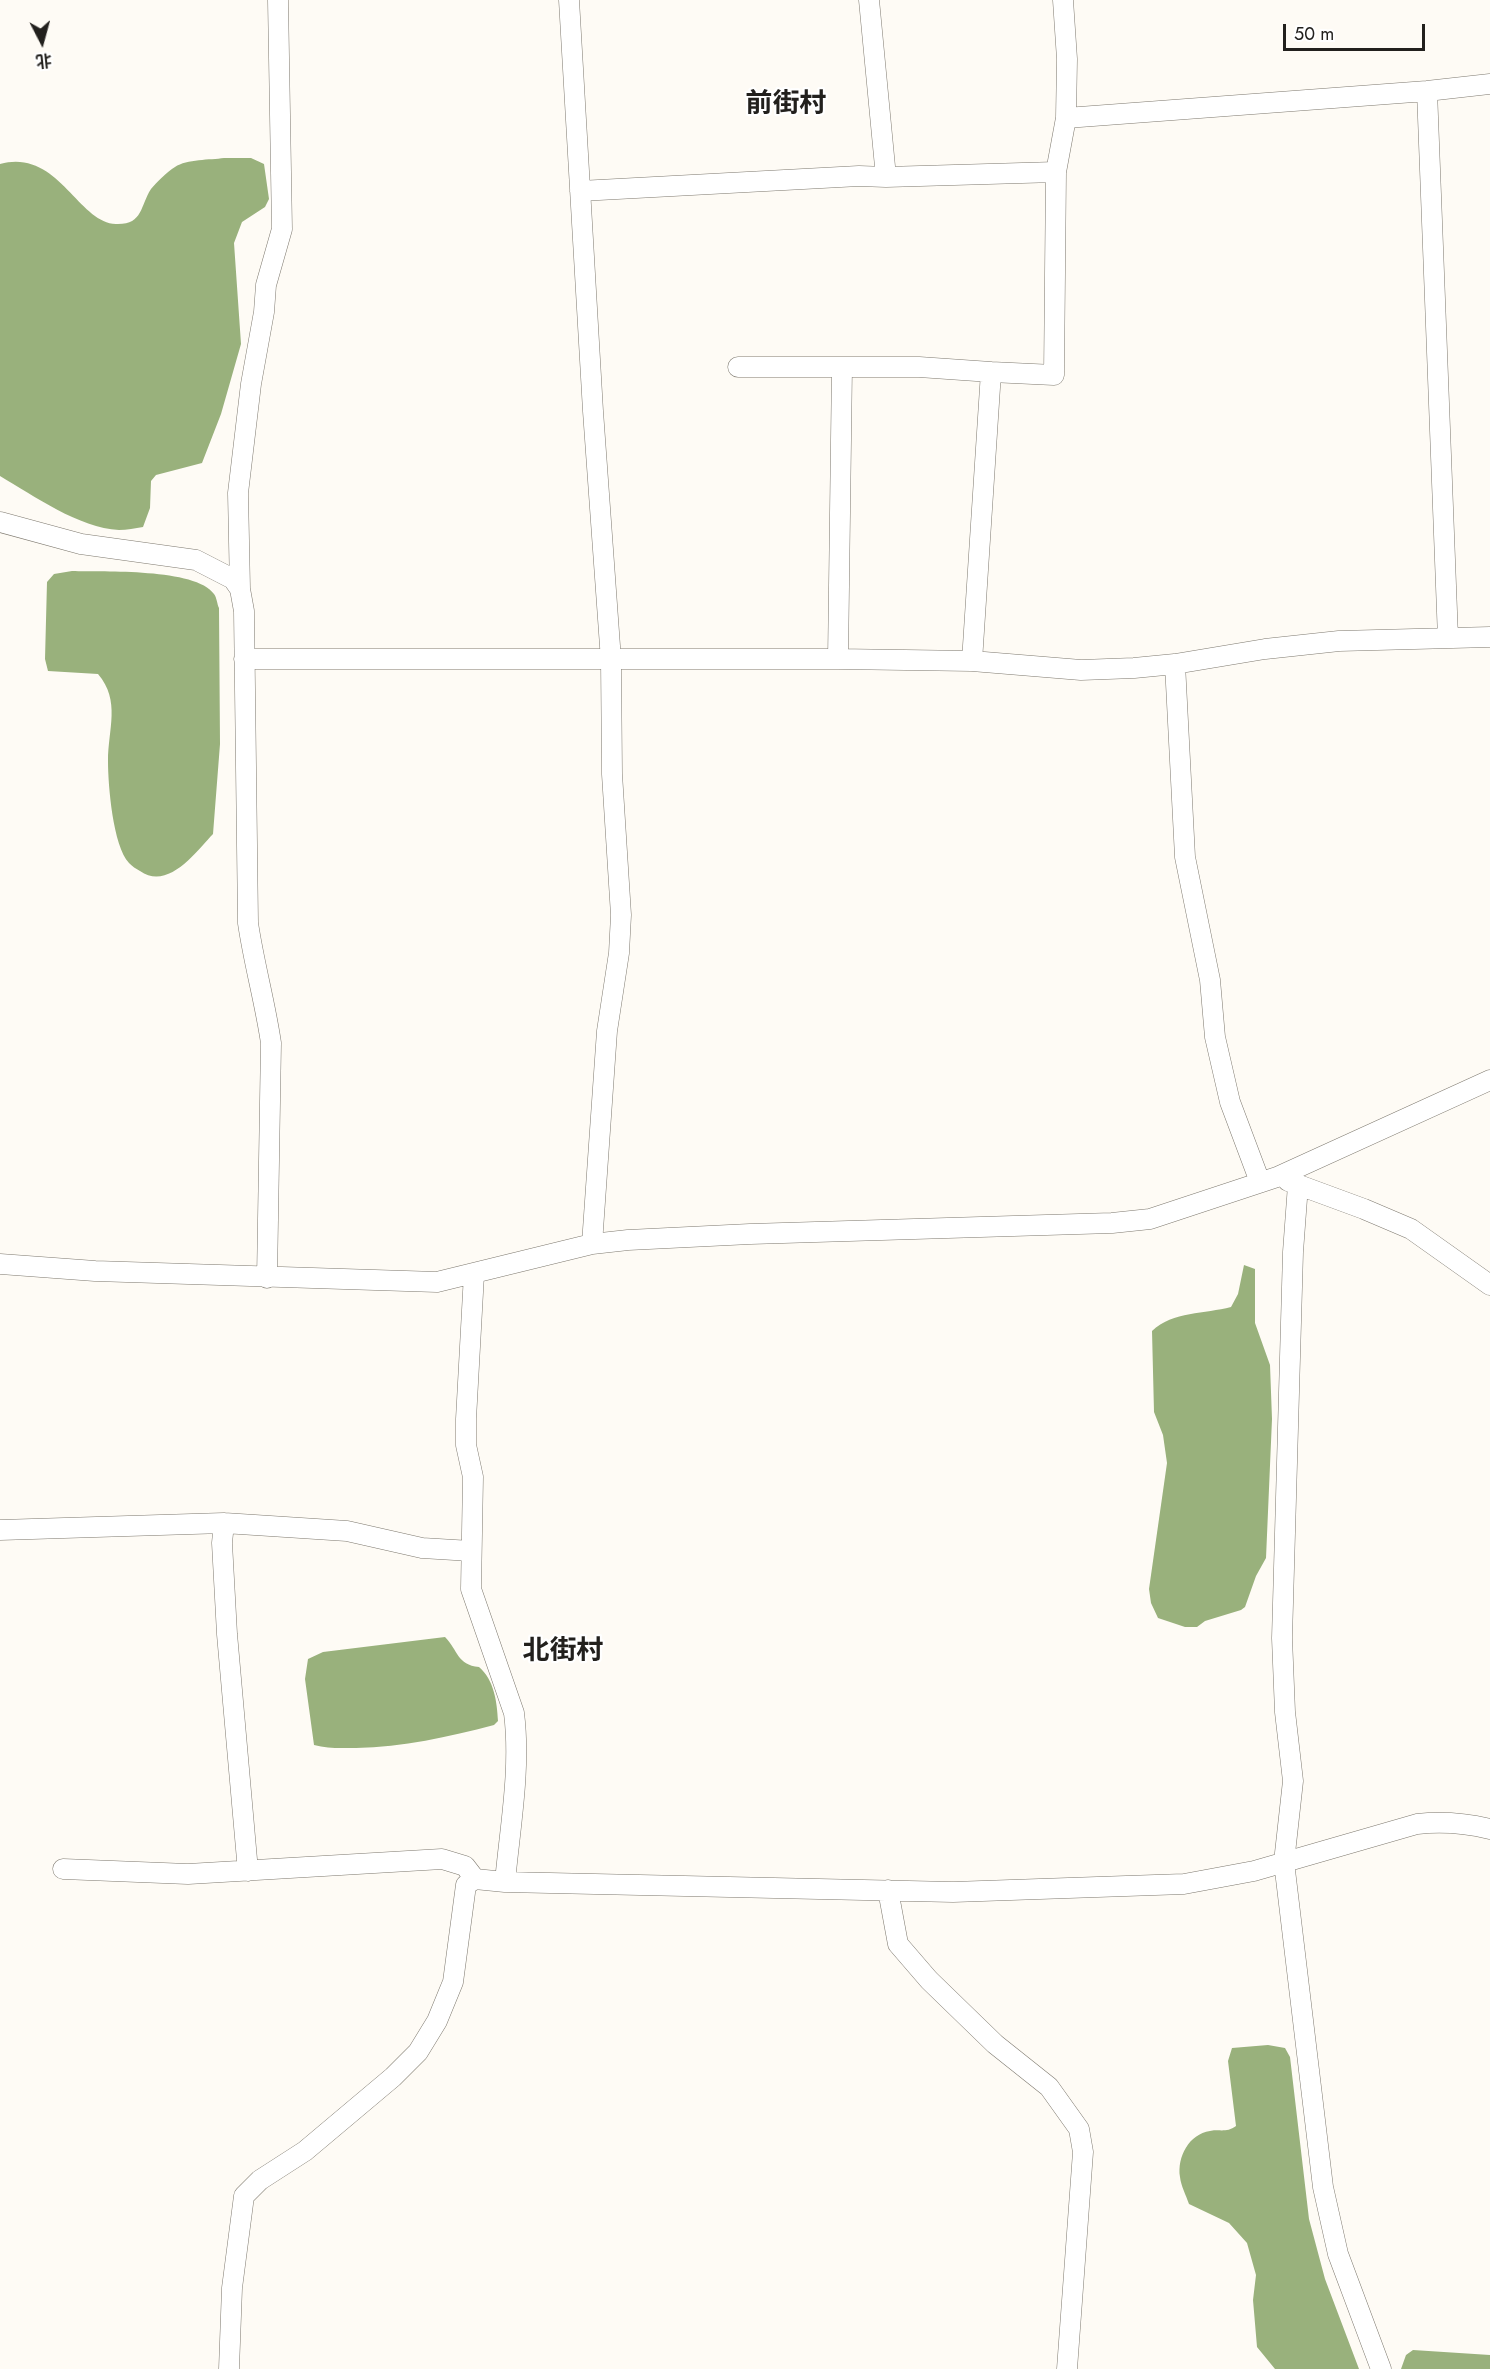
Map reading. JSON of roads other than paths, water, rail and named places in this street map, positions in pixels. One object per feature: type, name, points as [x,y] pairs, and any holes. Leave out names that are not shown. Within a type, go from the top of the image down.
[{"type":"street","points":[[267,1278],[271,1043],[267,1010],[253,961],[248,923],[244,611],[240,590],[239,483],[266,285],[282,229],[278,0]]},
{"type":"street","points":[[569,0],[611,660],[612,774],[621,915],[619,952],[607,1031],[592,1244]]},
{"type":"street","points":[[869,0],[886,177]]},
{"type":"street","points":[[738,367],[919,367],[1054,375],[1056,172],[1066,118],[1067,59],[1064,0]]},
{"type":"street","points":[[1066,118],[1427,91],[1490,84]]},
{"type":"street","points":[[1427,91],[1448,638]]},
{"type":"street","points":[[580,191],[859,176],[1056,172]]},
{"type":"street","points":[[838,659],[842,367]]},
{"type":"street","points":[[972,661],[991,372]]},
{"type":"street","points":[[0,522],[81,544],[196,560],[233,579],[240,590]]},
{"type":"street","points":[[244,659],[838,659],[972,661],[1081,670],[1175,664],[1265,649],[1339,641],[1490,637]]},
{"type":"street","points":[[1175,664],[1185,857],[1210,980],[1215,1037],[1230,1102],[1269,1180]]},
{"type":"street","points":[[0,1264],[95,1271],[437,1282],[592,1244],[750,1234],[1112,1223],[1150,1219],[1269,1180],[1490,1080]]},
{"type":"street","points":[[1269,1180],[1298,1185],[1411,1229],[1490,1285]]},
{"type":"street","points":[[1298,1185],[1293,1252],[1282,1638],[1285,1712],[1293,1780],[1284,1862],[1323,2187],[1338,2254],[1381,2369]]},
{"type":"street","points":[[474,1274],[466,1436],[473,1477],[471,1589],[514,1713],[516,1765],[505,1882]]},
{"type":"street","points":[[0,1530],[224,1523],[347,1531],[422,1548],[471,1551]]},
{"type":"street","points":[[224,1523],[222,1543],[226,1634],[248,1871]]},
{"type":"street","points":[[229,2369],[232,2288],[244,2196],[260,2180],[305,2151],[393,2077],[418,2052],[437,2021],[453,1982],[466,1885],[475,1879],[505,1882],[953,1892],[1184,1884],[1218,1879],[1417,1824],[1441,1821],[1466,1823],[1490,1829]]},
{"type":"street","points":[[63,1869],[189,1874],[442,1859],[465,1866],[475,1879]]},
{"type":"street","points":[[888,1890],[898,1944],[929,1980],[995,2044],[1049,2087],[1079,2129],[1083,2152],[1066,2369]]},
{"type":"district","name":"前街村","points":[[786,105]]},
{"type":"district","name":"北街村","points":[[563,1652]]}]
